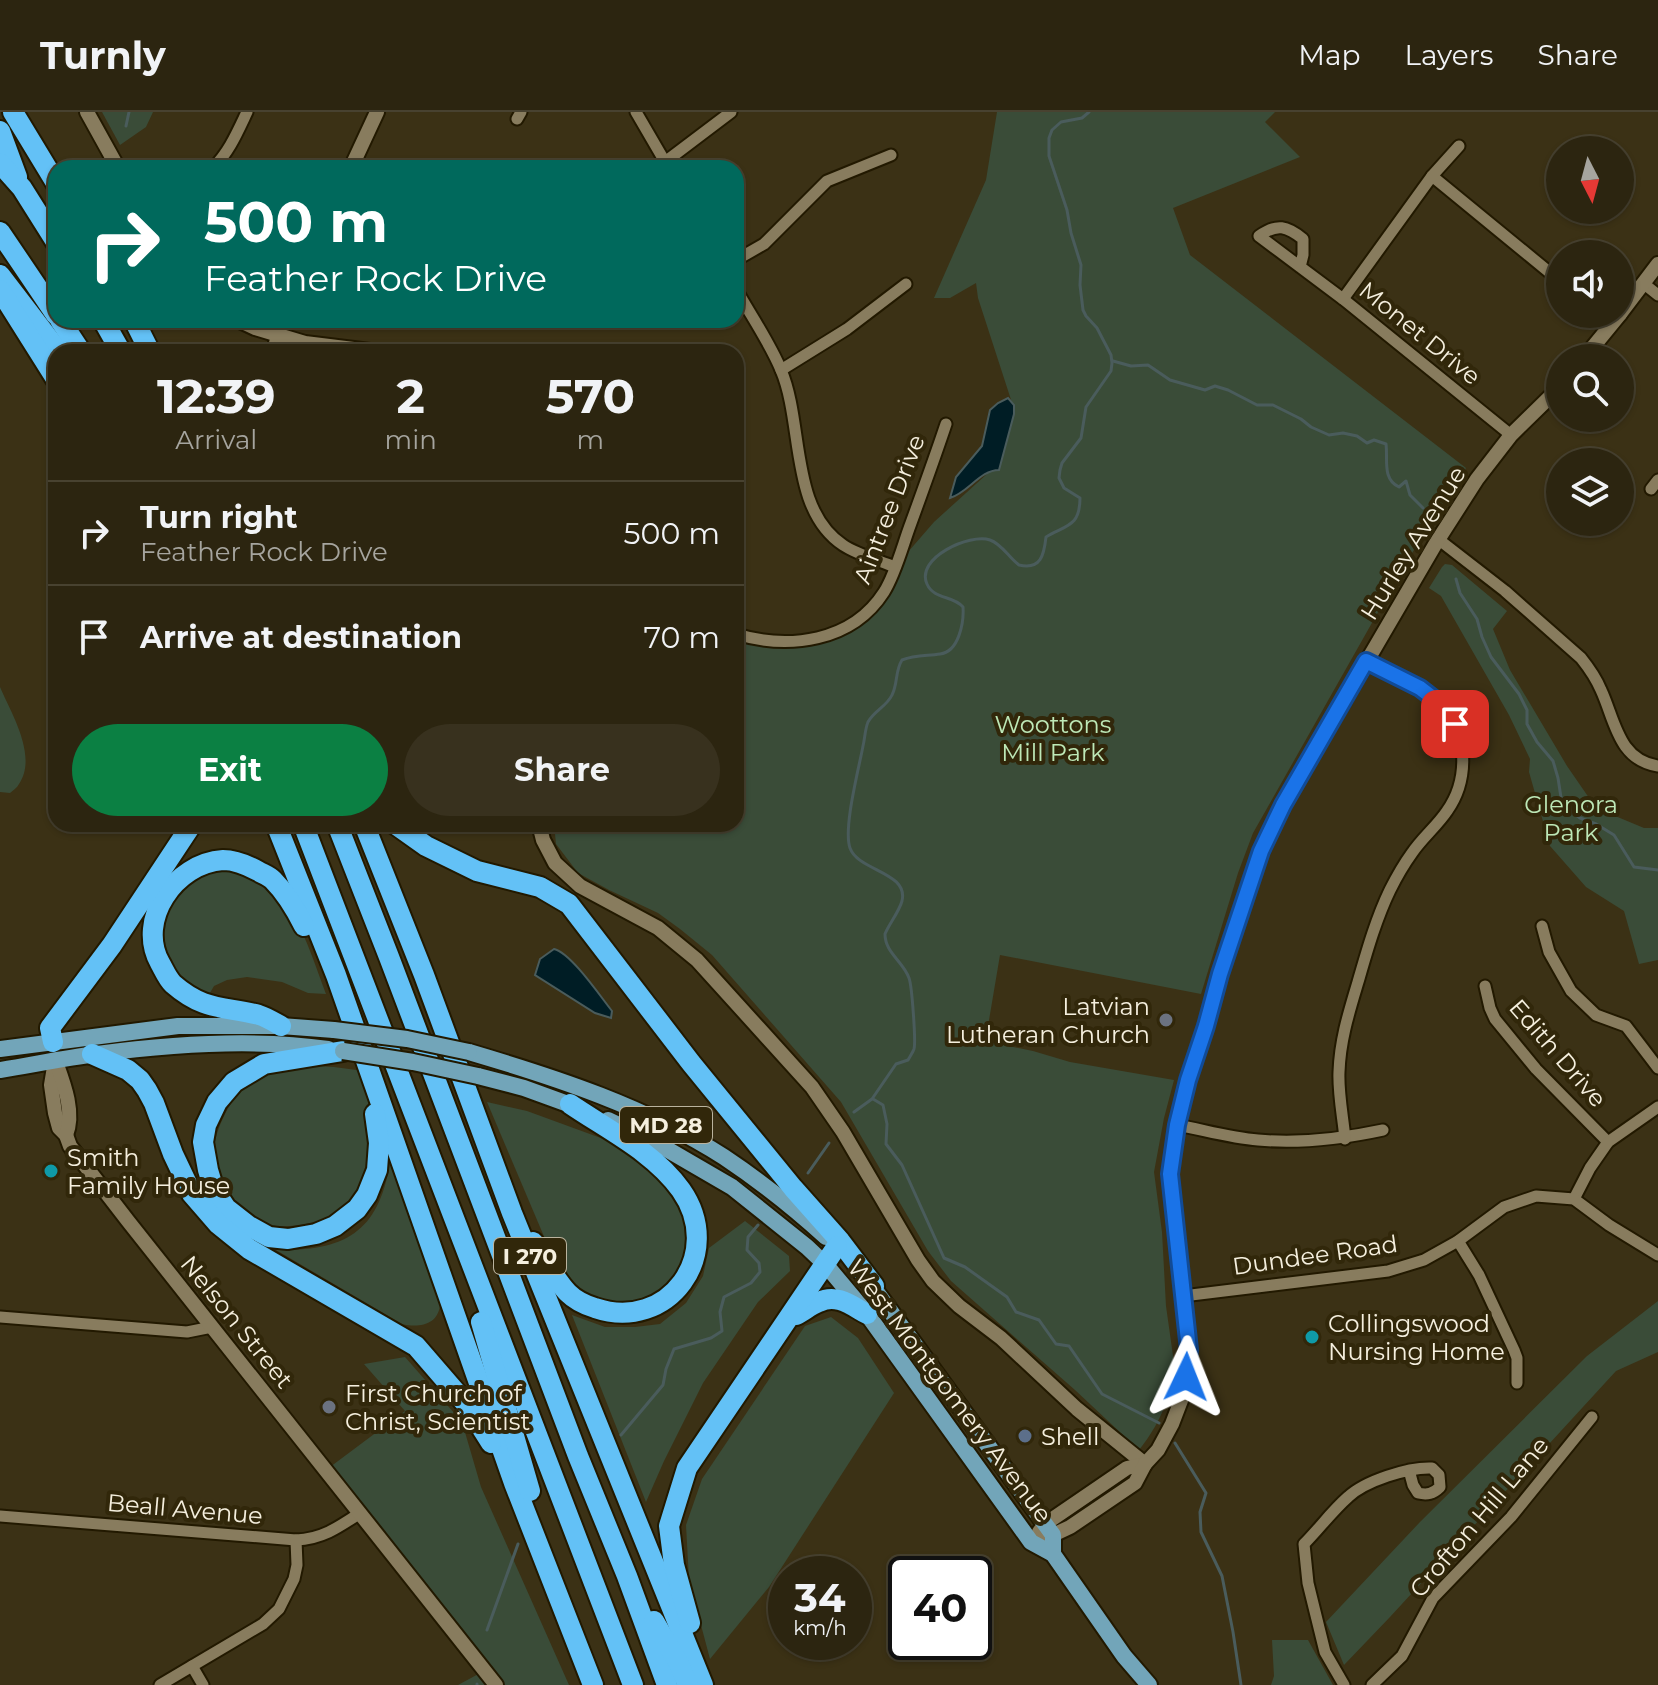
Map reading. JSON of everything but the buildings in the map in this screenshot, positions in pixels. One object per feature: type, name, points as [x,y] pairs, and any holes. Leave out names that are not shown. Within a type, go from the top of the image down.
[{"type":"highway","points":[[13,112],[48,170]]},
{"type":"highway","points":[[0,131],[22,188]]},
{"type":"highway","points":[[0,163],[22,188],[48,229]]},
{"type":"highway","points":[[0,232],[48,303]]},
{"type":"highway","points":[[0,275],[53,344]]},
{"type":"highway","points":[[0,290],[48,366]]},
{"type":"highway","points":[[54,1052],[50,1028],[112,945],[187,832]]},
{"type":"highway","points":[[279,832],[368,1066],[514,1483],[593,1685]]},
{"type":"highway","name":"I 270","points":[[306,832],[633,1685]]},
{"type":"highway","name":"I 270","points":[[340,832],[667,1685]]},
{"type":"highway","name":"I 270","points":[[367,832],[512,1213],[705,1685]]},
{"type":"highway","points":[[406,832],[426,846],[477,871],[540,887],[569,904],[691,1063],[874,1286]]},
{"type":"highway","points":[[281,1026],[261,1015],[214,1007],[192,998],[170,981],[154,952],[152,927],[162,899],[179,879],[197,867],[222,860],[244,863],[272,878],[295,909],[344,1000]]},
{"type":"highway","points":[[343,1051],[264,1064],[234,1082],[217,1102],[206,1125],[203,1142],[208,1170],[214,1190],[226,1208],[249,1226],[269,1237],[288,1239],[316,1234],[335,1226],[357,1209],[367,1195],[377,1170],[379,1143],[368,1066]]},
{"type":"highway","points":[[92,1054],[128,1070],[140,1080],[154,1103],[192,1194],[218,1224],[249,1249],[416,1346],[467,1405],[514,1483]]},
{"type":"highway","points":[[512,1213],[568,1293],[598,1309],[631,1313],[648,1309],[675,1291],[693,1265],[697,1251],[695,1219],[680,1189],[652,1159],[570,1104]]},
{"type":"highway","points":[[438,1176],[583,1660]]},
{"type":"highway","points":[[705,1685],[674,1565],[669,1526],[687,1468],[837,1246]]},
{"type":"highway","points":[[789,1319],[820,1301],[831,1299],[844,1301],[867,1314]]},
{"type":"highway","points":[[627,1576],[678,1662],[688,1685]]},
{"type":"main road","name":"West Montgomery Avenue","points":[[0,1070],[54,1052],[178,1026],[281,1026],[334,1030],[407,1039],[469,1052],[544,1074],[630,1107],[672,1128],[735,1165],[837,1246]]},
{"type":"main road","name":"West Montgomery Avenue","points":[[0,1049],[92,1054],[222,1044],[304,1046],[413,1062],[478,1076],[524,1088],[615,1123],[732,1187],[826,1265],[867,1314],[1031,1542],[1053,1554]]},
{"type":"main road","name":"MD 28","points":[[837,1246],[874,1286]]},
{"type":"main road","name":"West Montgomery Avenue","points":[[874,1286],[1049,1530],[1053,1554],[1124,1656],[1149,1685]]},
{"type":"street","points":[[87,112],[114,160]]},
{"type":"street","points":[[220,160],[247,112]]},
{"type":"street","points":[[355,160],[377,112]]},
{"type":"street","points":[[636,112],[660,160]]},
{"type":"street","points":[[671,160],[731,112]]},
{"type":"street","points":[[1343,299],[1432,176],[1459,146]]},
{"type":"street","points":[[744,255],[764,244],[827,181],[891,155]]},
{"type":"street","points":[[1432,176],[1546,270]]},
{"type":"street","points":[[1634,293],[1658,264]]},
{"type":"street","name":"Monet Drive","points":[[1300,267],[1511,435]]},
{"type":"street","points":[[1643,283],[1658,295]]},
{"type":"street","points":[[781,370],[847,329],[906,284]]},
{"type":"street","points":[[744,303],[781,370],[791,402],[808,496],[817,519],[845,547],[895,567]]},
{"type":"street","points":[[282,328],[305,343],[313,344]]},
{"type":"street","name":"Hurley Avenue","points":[[1145,1464],[1158,1450],[1172,1424],[1185,1390],[1189,1350],[1170,1174],[1177,1125],[1220,974],[1261,851],[1283,805],[1438,539],[1477,479],[1511,435],[1546,401]]},
{"type":"street","name":"Aintree Drive","points":[[744,636],[770,642],[810,640],[850,624],[870,610],[890,582],[946,424]]},
{"type":"street","points":[[1438,539],[1505,591],[1581,658],[1603,692],[1620,740],[1632,754],[1658,766]]},
{"type":"street","points":[[1345,1139],[1338,1076],[1342,1038],[1368,947],[1390,890],[1411,854],[1455,799],[1462,776],[1463,755],[1455,724],[1442,705],[1420,688],[1366,661]]},
{"type":"street","points":[[541,832],[555,863],[580,886],[658,928],[697,960],[812,1087],[843,1132],[933,1281],[959,1306],[1001,1338],[1077,1409],[1145,1464]]},
{"type":"street","points":[[1542,926],[1549,952],[1571,991],[1596,1015],[1626,1026],[1658,1068]]},
{"type":"street","name":"Edith Drive","points":[[1485,986],[1495,1019],[1536,1069],[1608,1142]]},
{"type":"street","name":"Nelson Street","points":[[54,1052],[51,1085],[55,1113],[59,1128],[70,1146],[496,1685]]},
{"type":"street","points":[[1658,1107],[1608,1142],[1574,1199],[1658,1255]]},
{"type":"street","points":[[1177,1125],[1256,1140],[1314,1142],[1383,1130]]},
{"type":"street","name":"Dundee Road","points":[[1183,1296],[1388,1271],[1424,1260],[1458,1241],[1504,1207],[1536,1196],[1574,1199]]},
{"type":"street","points":[[1458,1241],[1479,1275],[1514,1350],[1517,1383]]},
{"type":"street","points":[[0,1317],[187,1332],[212,1327]]},
{"type":"street","name":"Crofton Hill Lane","points":[[1372,1685],[1402,1656],[1433,1598],[1511,1517],[1592,1417]]},
{"type":"street","points":[[1031,1542],[1127,1468],[1145,1464]]},
{"type":"street","points":[[1344,1685],[1325,1652],[1308,1583],[1304,1544],[1350,1494],[1386,1476],[1409,1470]]},
{"type":"street","name":"Beall Avenue","points":[[0,1516],[309,1540],[328,1535],[360,1513]]},
{"type":"street","points":[[160,1685],[263,1624],[279,1609],[294,1579],[296,1540]]},
{"type":"street","points":[[192,1666],[203,1685]]},
{"type":"green space","points":[[102,112],[153,112],[146,127],[120,145]]},
{"type":"green space","name":"Woottons Mill Park","points":[[997,112],[1275,112],[1265,122],[1300,157],[1173,208],[1190,255],[1466,468],[1407,561],[1253,833],[1201,994],[1000,955],[986,1038],[989,1042],[1070,1062],[1174,1080],[1154,1172],[1175,1370],[1162,1413],[1139,1450],[951,1281],[928,1251],[841,1102],[712,955],[658,913],[578,873],[556,844],[555,832],[744,832],[744,635],[810,640],[870,610],[895,567],[934,522],[998,464],[1014,409],[978,298],[976,283],[950,298],[934,298],[986,180]]},
{"type":"green space","name":"Glenora Park","points":[[1445,564],[1452,565],[1507,611],[1493,629],[1510,670],[1596,808],[1644,828],[1658,828],[1658,960],[1639,964],[1624,911],[1586,887],[1550,846],[1529,772],[1530,759],[1509,715],[1441,596],[1429,588]]},
{"type":"green space","points":[[0,687],[21,735],[26,761],[19,784],[10,793],[0,792]]},
{"type":"green space","points":[[228,870],[268,889],[294,917],[326,994],[308,993],[282,982],[247,977],[214,986],[207,998],[180,982],[162,945],[167,912],[173,899],[195,878],[209,872]]},
{"type":"green space","points":[[298,1065],[364,1071],[371,1126],[368,1168],[358,1193],[340,1211],[303,1225],[265,1225],[237,1208],[230,1199],[217,1169],[215,1143],[225,1114],[246,1086],[275,1070]]},
{"type":"green space","points":[[487,1102],[527,1111],[609,1141],[658,1177],[677,1199],[687,1222],[689,1241],[686,1260],[664,1291],[625,1307],[596,1303],[577,1289],[554,1260]]},
{"type":"green space","points":[[391,1157],[440,1305],[436,1317],[427,1324],[402,1324],[276,1250],[323,1246],[341,1241],[356,1232],[379,1203]]},
{"type":"green space","points":[[745,1221],[789,1256],[790,1271],[758,1302],[703,1383],[646,1502],[572,1315],[605,1327],[660,1324],[686,1303],[703,1276],[709,1248]]},
{"type":"green space","points":[[1658,1301],[1658,1352],[1616,1371],[1344,1665],[1326,1622],[1420,1522],[1587,1356]]},
{"type":"green space","points":[[831,1317],[858,1338],[894,1393],[789,1556],[768,1556],[768,1588],[710,1659],[689,1580],[686,1525],[702,1479],[805,1326]]},
{"type":"green space","points":[[405,1357],[462,1422],[481,1487],[569,1685],[458,1685],[484,1671],[326,1470],[405,1411],[364,1364]]},
{"type":"green space","points":[[1272,1640],[1308,1640],[1333,1685],[1271,1685],[1274,1676]]},
{"type":"water","points":[[1008,398],[1014,405],[1014,414],[999,470],[986,474],[950,498],[956,477],[982,446],[990,410]]},
{"type":"water","points":[[554,949],[569,958],[585,976],[612,1011],[611,1018],[595,1013],[535,975],[540,959]]},
{"type":"waterway","points":[[126,126],[129,112]]},
{"type":"waterway","points":[[854,1112],[872,1099],[896,1064],[908,1060],[914,1044],[909,978],[891,952],[885,934],[901,905],[902,891],[891,878],[855,856],[848,839],[852,798],[868,722],[892,695],[902,660],[946,652],[959,635],[963,607],[934,593],[927,584],[925,574],[936,557],[958,544],[981,539],[998,545],[1019,565],[1032,565],[1040,560],[1046,537],[1070,524],[1078,515],[1080,498],[1064,488],[1059,478],[1060,470],[1081,438],[1086,407],[1111,371],[1112,363],[1097,328],[1083,310],[1081,265],[1049,156],[1049,138],[1061,122],[1082,118],[1089,112]]},
{"type":"waterway","points":[[1113,361],[1131,366],[1148,365],[1170,380],[1205,390],[1215,386],[1257,405],[1273,405],[1329,435],[1343,433],[1357,436],[1367,443],[1374,440],[1386,444],[1390,479],[1399,487],[1406,481],[1410,495],[1423,508]]},
{"type":"waterway","points":[[1456,579],[1460,593],[1477,619],[1491,657],[1519,694],[1527,710],[1527,724],[1553,761],[1562,804],[1580,818],[1614,835],[1634,867],[1658,870]]},
{"type":"waterway","points":[[873,1099],[883,1105],[887,1124],[886,1144],[902,1165],[944,1258],[965,1267],[1007,1297],[1016,1312],[1039,1320],[1056,1344],[1069,1346],[1102,1394],[1159,1423]]},
{"type":"waterway","points":[[808,1173],[829,1143]]},
{"type":"waterway","points":[[621,1435],[663,1385],[674,1349],[711,1338],[722,1331],[720,1312],[724,1297],[751,1283],[760,1272],[759,1263],[747,1250],[748,1237],[758,1225]]},
{"type":"waterway","points":[[1175,1443],[1206,1493],[1200,1512],[1201,1532],[1222,1576],[1241,1685]]},
{"type":"waterway","points":[[487,1630],[518,1544]]},
{"type":"place","name":"Latvian Lutheran Church","points":[[1166,1020]]},
{"type":"place","name":"Smith Family House","points":[[51,1171]]},
{"type":"place","name":"Collingswood Nursing Home","points":[[1312,1337]]},
{"type":"place","name":"First Church of Christ, Scientist","points":[[329,1407]]},
{"type":"place","name":"Shell","points":[[1025,1436]]},
{"type":"route","points":[[1186,1377],[1189,1350],[1170,1174],[1188,1080],[1261,851],[1283,805],[1366,661],[1420,688],[1442,705],[1455,724]]}]
